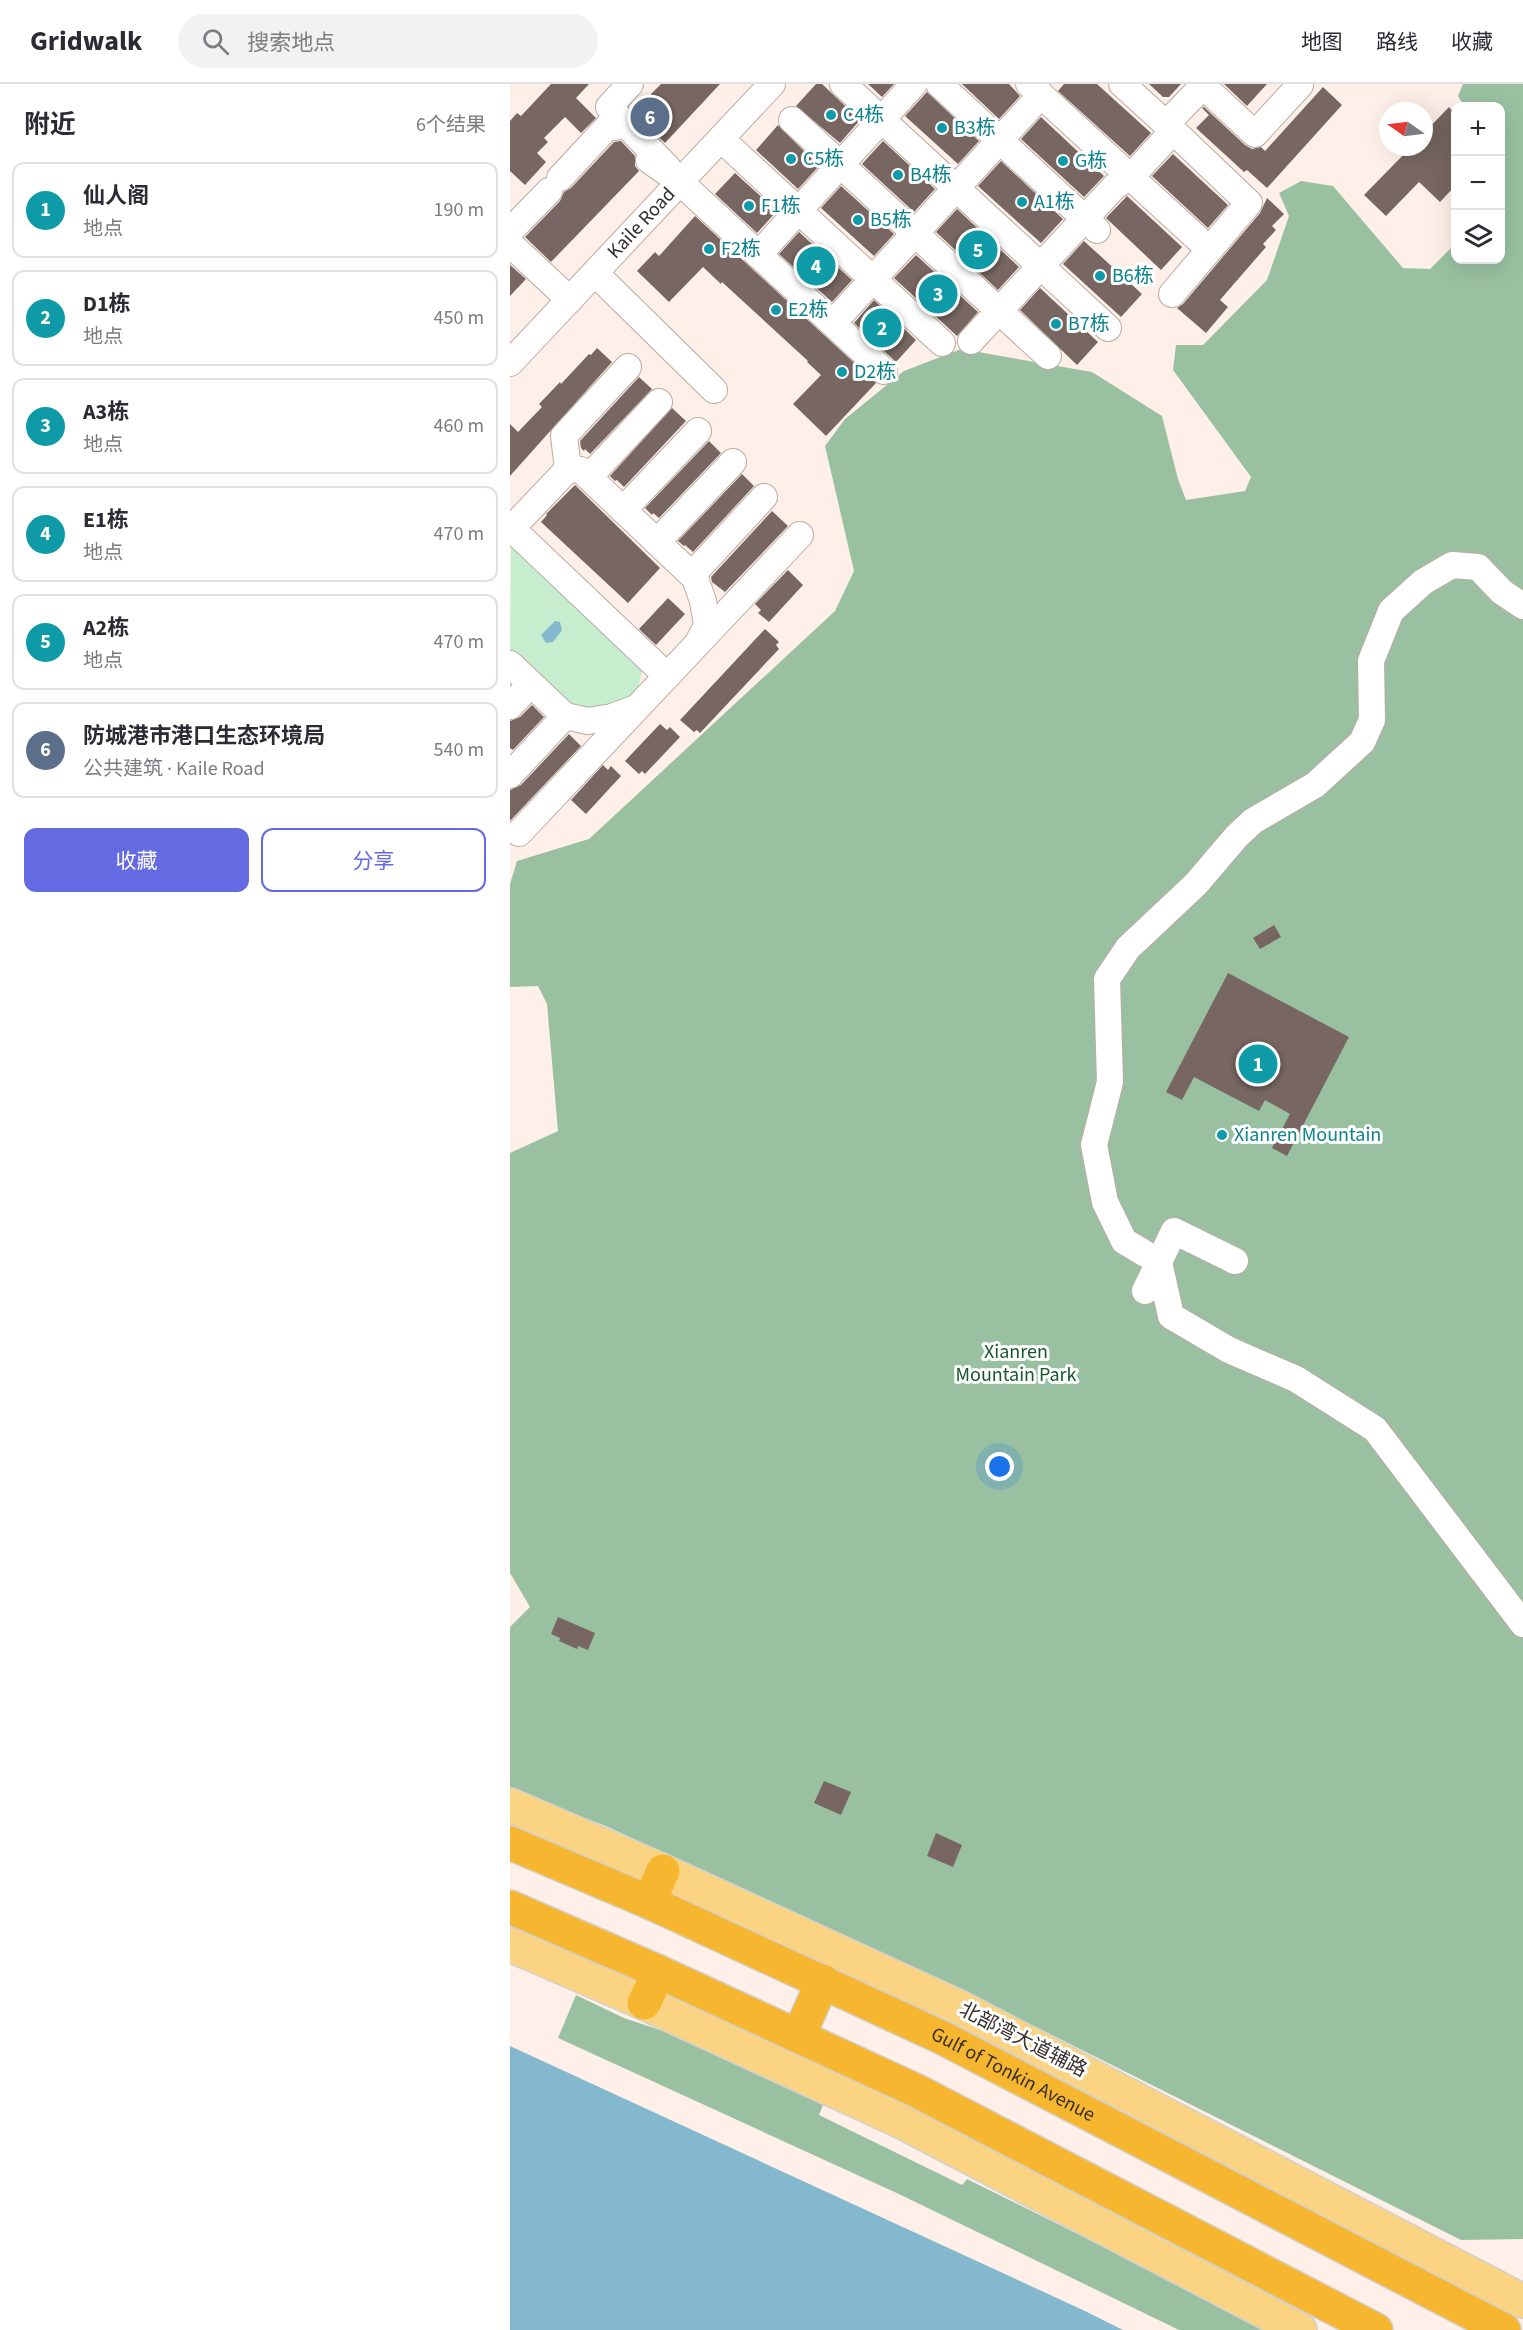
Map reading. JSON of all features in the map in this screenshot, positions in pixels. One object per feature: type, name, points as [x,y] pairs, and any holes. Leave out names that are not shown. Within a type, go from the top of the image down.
[{"type":"highway","name":"Gulf of Tonkin Avenue","points":[[510,1843],[649,1902],[944,2038],[1504,2330]]},
{"type":"highway","points":[[649,1902],[663,1870]]},
{"type":"highway","points":[[510,1907],[799,2035],[917,2091],[1376,2330]]},
{"type":"highway","points":[[644,2003],[659,1972]]},
{"type":"highway","points":[[799,2035],[823,1981]]},
{"type":"main road","name":"北部湾大道辅路","points":[[510,1805],[663,1870],[959,2007],[1523,2301]]},
{"type":"main road","points":[[510,1945],[644,2003],[902,2122],[1300,2330]]},
{"type":"street","points":[[630,84],[609,107],[656,153],[680,182],[884,371]]},
{"type":"street","name":"Kaile Road","points":[[510,363],[772,84]]},
{"type":"street","points":[[843,84],[1108,328]]},
{"type":"street","points":[[758,255],[914,84]]},
{"type":"street","points":[[939,84],[1091,225]]},
{"type":"street","points":[[1122,84],[1249,203],[1172,294]]},
{"type":"street","points":[[971,341],[1041,266],[1091,225],[1115,186],[1131,177],[1204,85],[1255,134],[1300,85]]},
{"type":"street","points":[[833,323],[1000,140],[1035,89],[1198,240]]},
{"type":"street","points":[[792,120],[1048,356]]},
{"type":"street","points":[[510,231],[611,123],[615,127]]},
{"type":"street","points":[[721,139],[942,343]]},
{"type":"street","points":[[649,160],[680,182]]},
{"type":"street","points":[[510,244],[570,300]]},
{"type":"street","points":[[595,273],[714,390]]},
{"type":"street","points":[[628,367],[564,436],[578,473],[623,510],[695,578],[703,601],[707,625],[698,643]]},
{"type":"street","points":[[659,402],[510,529],[667,676]]},
{"type":"street","points":[[623,510],[698,431]]},
{"type":"street","points":[[657,542],[733,462]]},
{"type":"street","points":[[692,575],[764,497]]},
{"type":"street","points":[[519,833],[800,535]]},
{"type":"street","points":[[1523,606],[1502,592],[1479,567],[1452,565],[1423,582],[1391,611],[1371,661],[1372,720],[1362,742],[1315,784],[1253,821],[1236,837],[1196,884],[1128,948],[1107,979],[1110,1082],[1094,1145],[1105,1202],[1124,1241],[1159,1262],[1171,1316],[1229,1350],[1296,1379],[1375,1429],[1523,1624]]},
{"type":"street","points":[[510,664],[565,716],[588,721],[612,717],[638,707]]},
{"type":"street","points":[[510,706],[531,684]]},
{"type":"street","points":[[510,775],[565,716]]},
{"type":"street","points":[[1146,1291],[1174,1231],[1235,1261]]},
{"type":"green space","name":"Xianren Mountain Park","points":[[1463,84],[1523,84],[1523,2239],[1461,2240],[1040,2029],[608,1827],[510,1789],[510,1627],[530,1607],[510,1573],[510,1153],[558,1131],[547,1004],[538,986],[510,987],[510,884],[517,861],[589,839],[835,611],[854,571],[825,446],[845,419],[904,371],[961,349],[1092,372],[1162,416],[1178,479],[1186,500],[1245,491],[1251,477],[1173,370],[1176,345],[1203,345],[1267,280],[1289,216],[1279,193],[1301,181],[1333,186],[1403,268],[1430,269],[1451,248],[1451,264],[1505,264],[1505,102],[1462,102],[1458,96]]},
{"type":"green space","points":[[511,542],[642,671],[637,694],[591,713],[565,707],[510,654]]},
{"type":"green space","points":[[576,1995],[624,2018],[672,2034],[823,2105],[819,2115],[962,2185],[967,2179],[1271,2330],[1179,2330],[901,2195],[558,2038]]},
{"type":"water","points":[[555,621],[560,622],[562,630],[553,642],[546,643],[541,635]]},
{"type":"water","points":[[510,2046],[1085,2311],[1123,2330],[510,2330]]},
{"type":"building","points":[[551,84],[589,84],[576,98],[596,118],[581,133],[565,117],[544,138],[548,142],[537,153],[546,162],[525,185],[510,171],[510,121],[517,113],[521,116]]},
{"type":"building","points":[[661,84],[720,84],[665,143],[646,124],[658,110],[646,99]]},
{"type":"building","name":"C4栋","points":[[816,84],[822,84],[860,120],[840,143],[796,106]]},
{"type":"building","points":[[868,84],[894,84],[882,97]]},
{"type":"building","points":[[962,84],[1009,84],[1020,96],[999,119]]},
{"type":"building","points":[[1064,84],[1097,84],[1151,133],[1130,156],[1058,91]]},
{"type":"building","points":[[1149,84],[1181,84],[1169,97],[1163,97]]},
{"type":"building","points":[[1224,84],[1267,84],[1247,106]]},
{"type":"building","points":[[1323,87],[1342,105],[1267,188],[1247,170],[1244,172],[1196,128],[1209,115],[1202,108],[1204,107],[1245,145],[1252,149],[1261,147],[1265,151]]},
{"type":"building","name":"B3栋","points":[[927,92],[979,141],[958,164],[905,116]]},
{"type":"building","points":[[1449,107],[1451,109],[1451,190],[1440,202],[1419,182],[1386,216],[1364,195],[1402,156],[1433,156],[1433,124]]},
{"type":"building","name":"G栋","points":[[1041,117],[1104,176],[1084,197],[1021,139]]},
{"type":"building","name":"C5栋","points":[[778,125],[819,166],[798,189],[756,150]]},
{"type":"building","points":[[621,141],[635,156],[635,166],[639,171],[551,262],[525,237],[560,201],[564,192],[571,188],[614,142]]},
{"type":"building","name":"B4栋","points":[[883,141],[935,189],[914,212],[862,164]]},
{"type":"building","points":[[1173,154],[1228,205],[1208,228],[1152,176]]},
{"type":"building","name":"A1栋","points":[[1001,161],[1063,219],[1041,243],[978,186]]},
{"type":"building","name":"F1栋","points":[[735,173],[777,211],[757,233],[715,194]]},
{"type":"building","name":"B5栋","points":[[841,186],[894,234],[874,256],[821,208]]},
{"type":"building","points":[[1127,196],[1182,247],[1161,270],[1106,218]]},
{"type":"building","points":[[1267,198],[1284,214],[1272,226],[1276,230],[1263,244],[1266,247],[1220,300],[1228,307],[1206,333],[1177,308],[1183,304],[1260,213]]},
{"type":"building","points":[[957,209],[1019,267],[998,290],[936,232]]},
{"type":"building","points":[[695,216],[876,383],[826,436],[793,404],[821,375],[722,282],[721,284],[703,267],[669,302],[637,271],[655,252],[659,256]]},
{"type":"building","points":[[799,232],[852,280],[832,302],[779,254]]},
{"type":"building","name":"B6栋","points":[[1084,241],[1142,294],[1121,317],[1063,264]]},
{"type":"building","points":[[916,255],[978,312],[957,336],[894,278]]},
{"type":"building","points":[[510,265],[526,279],[510,296]]},
{"type":"building","name":"B7栋","points":[[1040,288],[1098,342],[1077,365],[1020,310]]},
{"type":"building","points":[[874,300],[916,340],[896,362],[854,323]]},
{"type":"building","points":[[597,348],[612,362],[510,476],[510,424],[518,432],[542,407],[539,404]]},
{"type":"building","points":[[639,377],[652,389],[590,454],[585,449],[584,451],[580,441]]},
{"type":"building","points":[[672,408],[686,421],[624,487],[617,480],[615,481],[610,476]]},
{"type":"building","points":[[709,441],[721,453],[659,518],[653,513],[652,515],[645,508]]},
{"type":"building","points":[[742,474],[754,486],[693,552],[678,541]]},
{"type":"building","points":[[575,485],[660,568],[628,603],[541,522]]},
{"type":"building","points":[[772,511],[788,526],[725,592],[712,582],[711,577]]},
{"type":"building","points":[[788,570],[803,585],[769,622],[758,613],[761,610],[755,604]]},
{"type":"building","points":[[668,598],[685,614],[656,645],[639,629]]},
{"type":"building","points":[[765,629],[779,642],[776,645],[779,649],[700,733],[697,730],[694,732],[680,720]]},
{"type":"building","points":[[532,705],[544,717],[513,750],[510,748],[510,721],[520,717]]},
{"type":"building","points":[[660,724],[667,730],[670,727],[680,737],[645,774],[642,771],[639,774],[625,761]]},
{"type":"building","points":[[569,734],[581,746],[510,821],[510,790],[521,785]]},
{"type":"building","points":[[603,765],[608,770],[611,766],[621,776],[586,814],[571,800]]},
{"type":"building","points":[[1274,925],[1281,937],[1260,949],[1253,938]]},
{"type":"building","points":[[1228,973],[1349,1037],[1287,1156],[1272,1148],[1290,1114],[1265,1100],[1259,1111],[1194,1077],[1182,1100],[1166,1092]]},
{"type":"building","points":[[558,1617],[595,1633],[588,1650],[578,1646],[577,1649],[559,1641],[560,1638],[551,1634]]},
{"type":"building","points":[[824,1781],[851,1792],[841,1815],[814,1803]]},
{"type":"building","points":[[936,1833],[962,1845],[953,1867],[927,1856]]},
{"type":"place","name":"C4栋","points":[[831,115]]},
{"type":"place","name":"防城港市港口生态环境局","points":[[650,117]]},
{"type":"place","name":"B3栋","points":[[942,128]]},
{"type":"place","name":"C5栋","points":[[791,159]]},
{"type":"place","name":"G栋","points":[[1063,161]]},
{"type":"place","name":"B4栋","points":[[898,175]]},
{"type":"place","name":"A1栋","points":[[1022,202]]},
{"type":"place","name":"F1栋","points":[[749,206]]},
{"type":"place","name":"B5栋","points":[[858,220]]},
{"type":"place","name":"F2栋","points":[[709,249]]},
{"type":"place","name":"A2栋","points":[[978,250]]},
{"type":"place","name":"E1栋","points":[[816,266]]},
{"type":"place","name":"B6栋","points":[[1100,276]]},
{"type":"place","name":"A3栋","points":[[938,294]]},
{"type":"place","name":"E2栋","points":[[776,310]]},
{"type":"place","name":"B7栋","points":[[1056,324]]},
{"type":"place","name":"D1栋","points":[[882,328]]},
{"type":"place","name":"D2栋","points":[[842,372]]},
{"type":"place","name":"仙人阁","points":[[1258,1064]]},
{"type":"place","name":"Xianren Mountain","points":[[1222,1135]]}]
